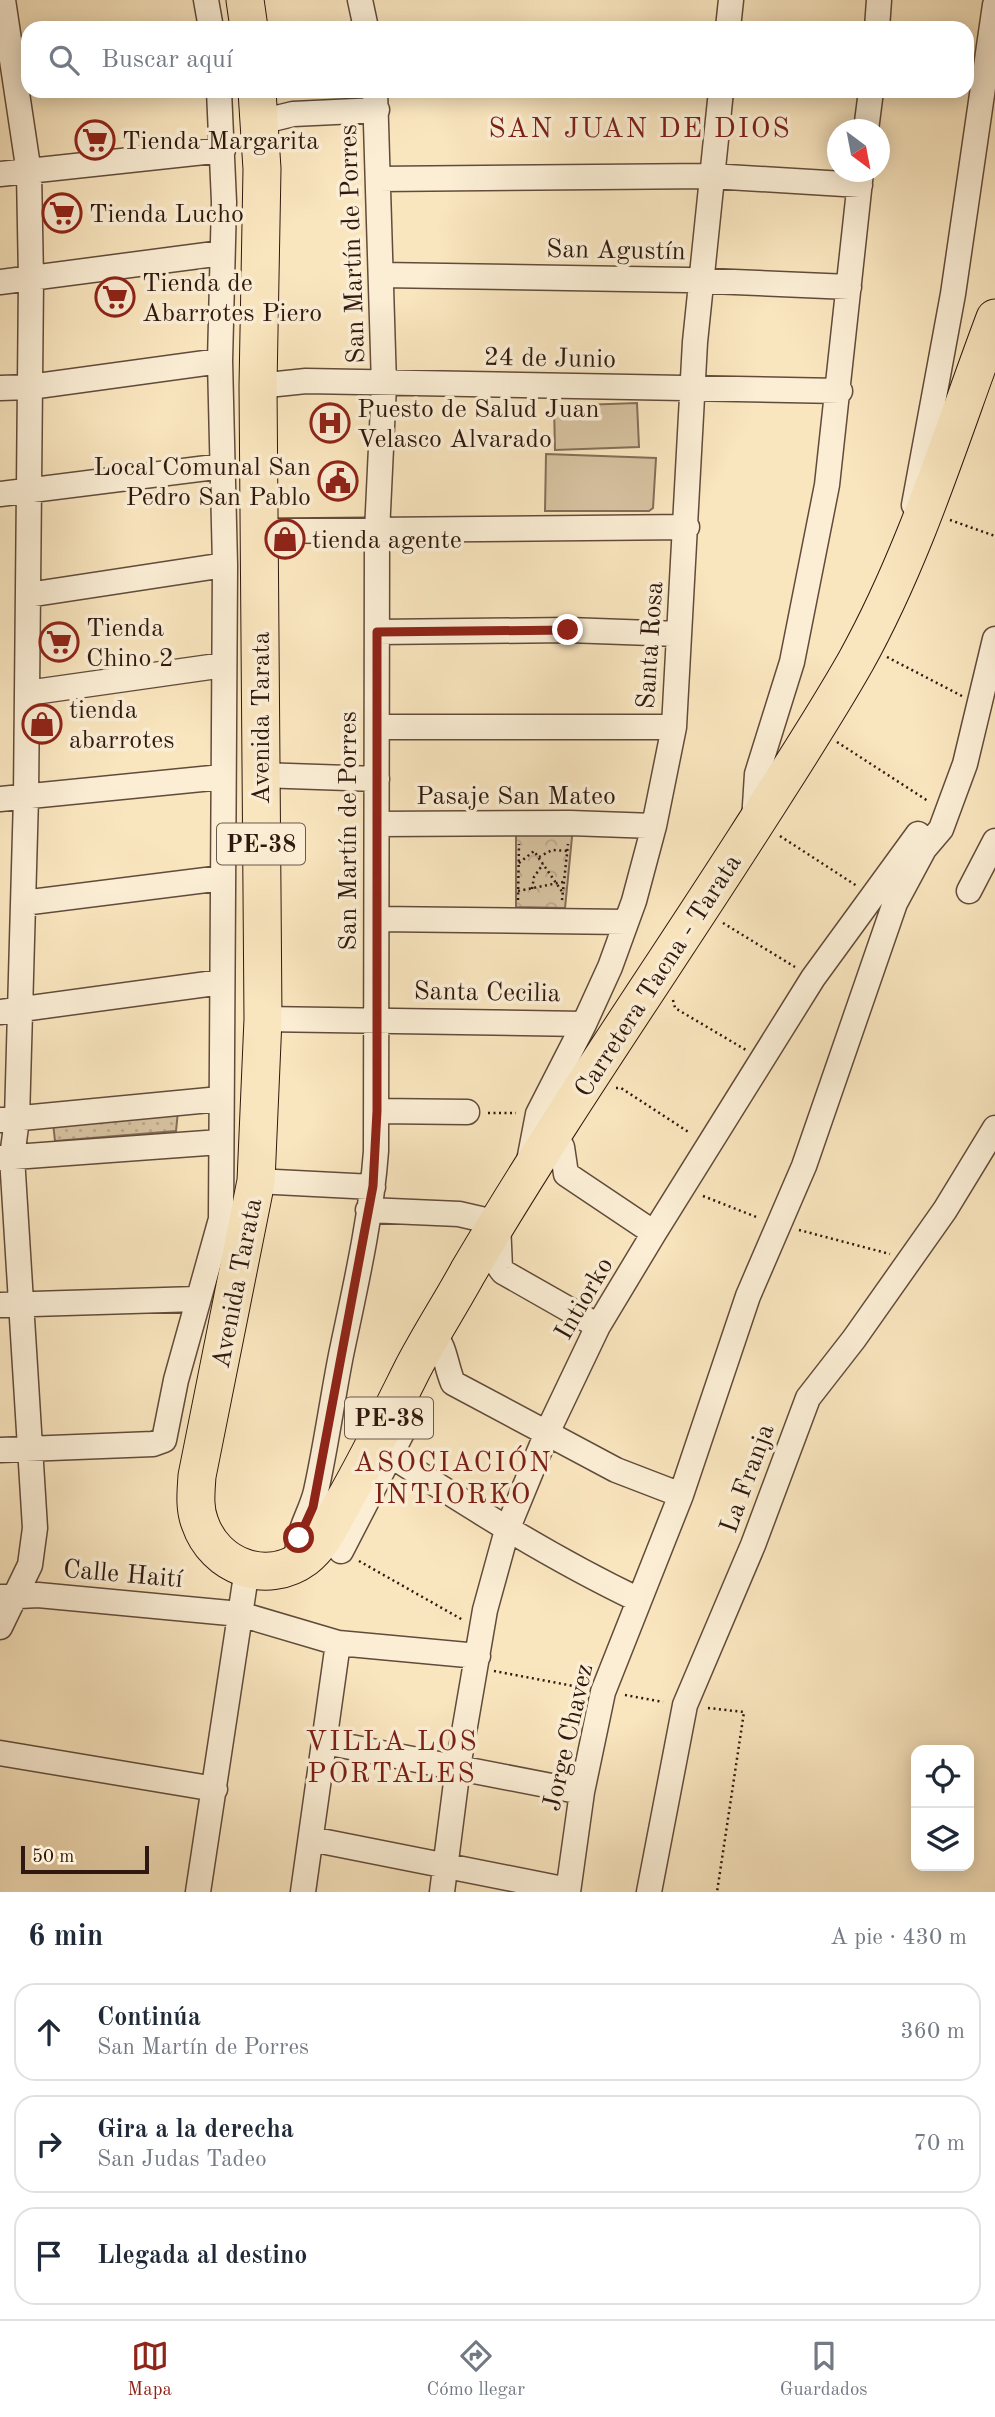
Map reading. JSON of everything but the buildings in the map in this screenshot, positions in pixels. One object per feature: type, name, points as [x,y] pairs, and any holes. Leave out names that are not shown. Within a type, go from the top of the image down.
[{"type":"highway","points":[[245,0],[248,21]]},
{"type":"highway","name":"Avenida Tarata","points":[[247,1569],[228,1560],[209,1542],[195,1505],[236,1219],[256,1181],[263,1019],[258,386],[262,207],[258,106]]},
{"type":"highway","name":"Carretera Tacna - Tarata","points":[[299,1562],[323,1539],[370,1457],[433,1333],[526,1178],[546,1124],[762,828],[856,660],[905,558],[995,318]]},
{"type":"highway","points":[[247,1569],[278,1569],[299,1562]]},
{"type":"street","points":[[3,0],[21,66]]},
{"type":"street","points":[[206,0],[210,21]]},
{"type":"street","points":[[360,0],[364,21]]},
{"type":"street","points":[[729,21],[731,0]]},
{"type":"street","points":[[878,21],[879,0]]},
{"type":"street","points":[[905,558],[953,294],[995,5]]},
{"type":"street","points":[[0,1627],[5,1602],[30,1565],[34,1528],[29,1449],[10,1304],[6,1158],[10,1012],[23,903],[26,797],[31,279],[29,173],[23,98]]},
{"type":"street","name":"Avenida Tarata","points":[[29,1449],[153,1444],[164,1440],[197,1299],[236,1219],[220,1142],[225,565],[220,361],[223,150],[219,98]]},
{"type":"street","name":"Santa Rosa","points":[[546,1124],[626,922],[654,826],[674,727],[700,281],[720,98]]},
{"type":"street","points":[[867,119],[870,98]]},
{"type":"street","points":[[258,106],[293,114],[376,100]]},
{"type":"street","name":"San Martín de Porres","points":[[299,1562],[296,1546],[313,1507],[370,1198],[377,1111],[377,532],[384,384],[376,100]]},
{"type":"street","points":[[0,174],[29,173],[223,150]]},
{"type":"street","points":[[378,179],[827,178]]},
{"type":"street","points":[[762,828],[757,774],[792,662],[827,485],[840,391],[861,182]]},
{"type":"street","points":[[0,282],[222,253]]},
{"type":"street","name":"San Agustín","points":[[381,275],[849,286]]},
{"type":"street","points":[[0,388],[30,387],[220,361]]},
{"type":"street","name":"24 de Junio","points":[[258,386],[306,381],[840,391]]},
{"type":"street","points":[[0,494],[223,466]]},
{"type":"street","points":[[260,531],[687,527]]},
{"type":"street","points":[[28,595],[225,565]]},
{"type":"street","points":[[377,632],[568,630],[679,634]]},
{"type":"street","name":"Jorge Chavez","points":[[568,1891],[582,1792],[603,1692],[681,1495],[748,1296],[804,1167],[895,903],[924,849],[941,829],[965,764],[995,639]]},
{"type":"street","points":[[27,693],[224,665]]},
{"type":"street","points":[[377,727],[674,727]]},
{"type":"street","points":[[260,775],[377,779]]},
{"type":"street","points":[[0,799],[222,777]]},
{"type":"street","name":"Intiorko","points":[[442,1892],[458,1767],[481,1631],[507,1530],[546,1434],[598,1326],[813,978],[922,830],[947,809]]},
{"type":"street","name":"Pasaje San Mateo","points":[[377,824],[570,823],[654,826]]},
{"type":"street","points":[[969,891],[995,841]]},
{"type":"street","points":[[23,903],[222,878]]},
{"type":"street","points":[[377,919],[626,922]]},
{"type":"street","points":[[10,1012],[222,982]]},
{"type":"street","name":"Santa Cecilia","points":[[263,1019],[584,1024]]},
{"type":"street","points":[[8,1120],[220,1099]]},
{"type":"street","points":[[377,1111],[467,1112]]},
{"type":"street","points":[[546,1124],[562,1147],[566,1174],[654,1233]]},
{"type":"street","name":"La Franja","points":[[649,1892],[685,1705],[753,1545],[808,1398],[911,1259],[995,1128]]},
{"type":"street","points":[[6,1158],[220,1142]]},
{"type":"street","points":[[256,1181],[370,1198],[498,1223],[500,1268],[503,1272],[598,1326]]},
{"type":"street","points":[[10,1304],[197,1299]]},
{"type":"street","points":[[433,1333],[444,1346],[446,1366],[453,1382],[616,1470],[681,1495]]},
{"type":"street","points":[[341,1551],[405,1425],[398,1399]]},
{"type":"street","points":[[0,1450],[29,1449]]},
{"type":"street","points":[[390,1455],[507,1530],[574,1569],[639,1600]]},
{"type":"street","points":[[198,1892],[247,1569]]},
{"type":"street","name":"Calle Haití","points":[[5,1602],[240,1614],[338,1643],[478,1656]]},
{"type":"street","points":[[303,1892],[338,1643]]},
{"type":"street","points":[[325,1742],[582,1792]]},
{"type":"street","points":[[0,1753],[215,1789]]},
{"type":"street","points":[[311,1839],[568,1891]]},
{"type":"path","points":[[950,520],[995,536]]},
{"type":"path","points":[[885,656],[960,695]]},
{"type":"path","points":[[831,738],[924,800],[947,809]]},
{"type":"path","points":[[518,921],[519,823]]},
{"type":"path","points":[[560,921],[570,823]]},
{"type":"path","points":[[762,828],[872,895]]},
{"type":"path","points":[[539,858],[552,849],[567,851]]},
{"type":"path","points":[[519,863],[534,851],[563,893]]},
{"type":"path","points":[[532,889],[534,877],[543,864]]},
{"type":"path","points":[[518,891],[558,885],[564,881]]},
{"type":"path","points":[[713,917],[813,978]]},
{"type":"path","points":[[675,1008],[764,1061]]},
{"type":"path","points":[[620,1088],[710,1147]]},
{"type":"path","points":[[467,1112],[546,1124]]},
{"type":"path","points":[[683,1189],[777,1224],[911,1259]]},
{"type":"path","points":[[341,1551],[431,1599],[481,1631]]},
{"type":"path","points":[[717,1892],[744,1712]]},
{"type":"green space","points":[[637,403],[639,447],[555,450],[554,406]]},
{"type":"green space","points":[[546,454],[656,458],[653,508],[649,511],[545,511]]},
{"type":"green space","points":[[516,827],[573,827],[565,908],[516,907]]},
{"type":"green space","points":[[178,1111],[176,1131],[55,1141],[53,1123]]},
{"type":"place","name":"Tienda Margarita","points":[[95,140]]},
{"type":"place","name":"Tienda Lucho","points":[[62,213]]},
{"type":"place","name":"Tienda de Abarrotes Piero","points":[[115,297]]},
{"type":"place","name":"Puesto de Salud Juan Velasco Alvarado","points":[[330,423]]},
{"type":"place","name":"Local Comunal San Pedro San Pablo","points":[[338,481]]},
{"type":"place","name":"tienda agente","points":[[285,539]]},
{"type":"place","name":"Tienda Chino 2","points":[[59,642]]},
{"type":"place","name":"tienda abarrotes","points":[[42,724]]},
{"type":"district","name":"SAN JUAN DE DIOS","points":[[640,127]]},
{"type":"district","name":"ASOCIACIÓN INTIORKO","points":[[453,1477]]},
{"type":"district","name":"VILLA LOS PORTALES","points":[[392,1756]]},
{"type":"route","points":[[299,1538],[313,1507],[373,1186],[377,1111],[377,632],[568,630]]}]
